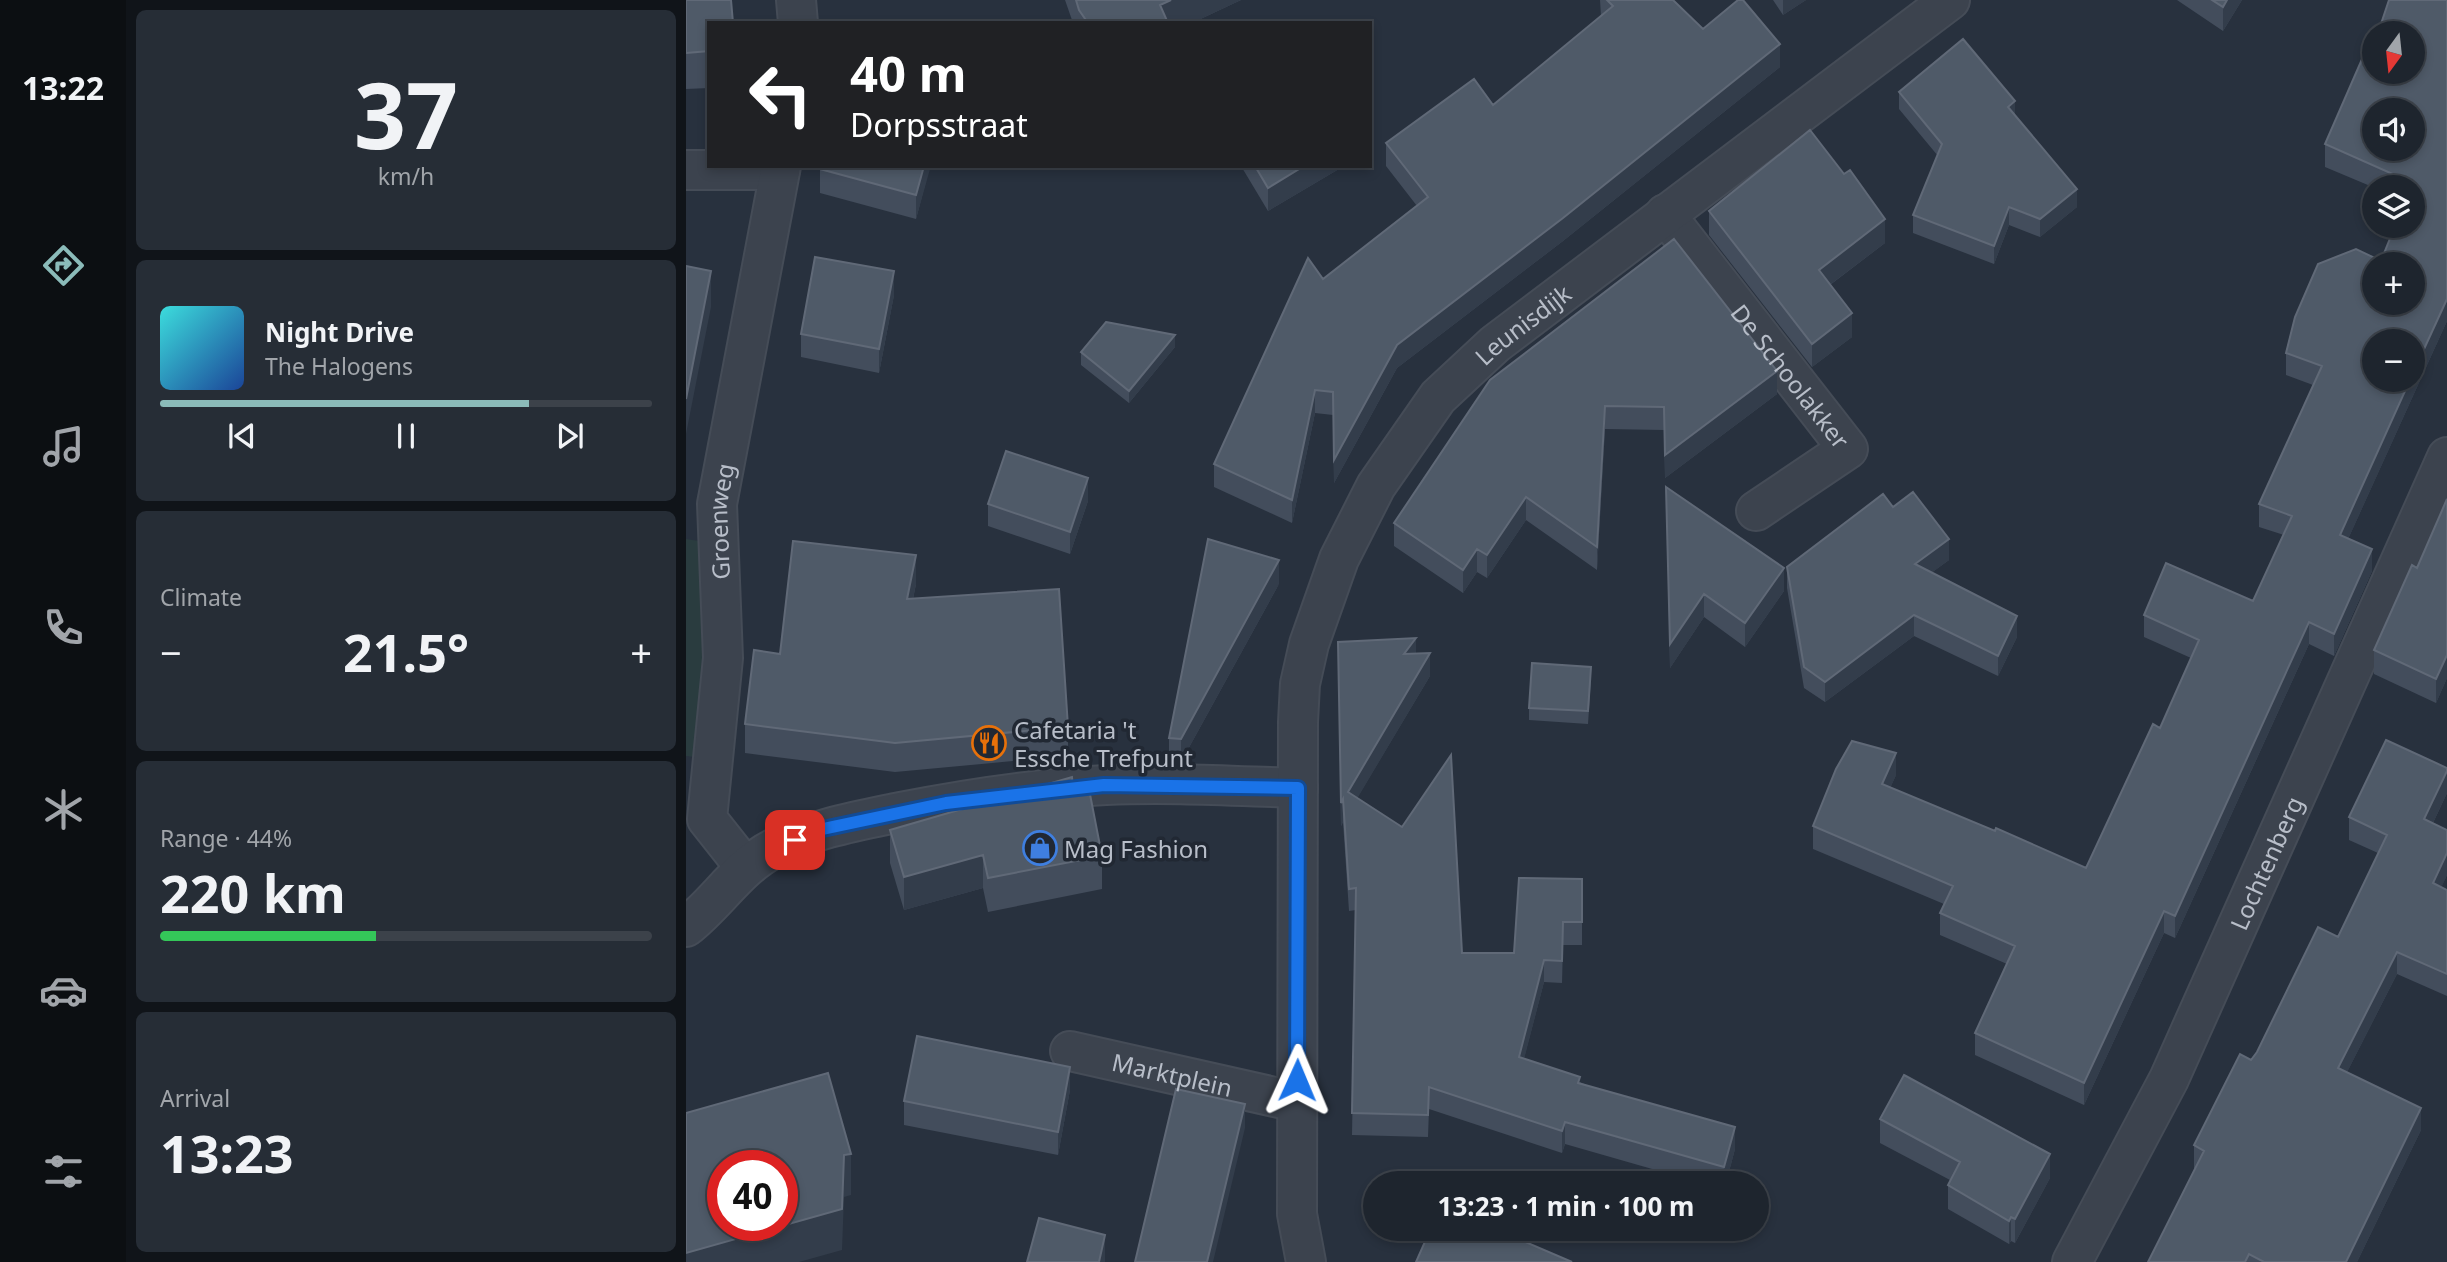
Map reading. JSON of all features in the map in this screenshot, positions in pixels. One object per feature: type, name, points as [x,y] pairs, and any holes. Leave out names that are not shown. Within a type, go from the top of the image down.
[{"type":"street","points":[[796,0],[798,21]]},
{"type":"street","name":"Leunisdijk","points":[[1298,788],[1300,684],[1309,644],[1339,559],[1376,486],[1448,388],[1495,344],[1951,0]]},
{"type":"street","points":[[686,170],[781,168]]},
{"type":"street","name":"Groenweg","points":[[745,867],[707,820],[723,658],[717,504],[781,168]]},
{"type":"street","name":"De Schoolakker","points":[[1665,214],[1848,449],[1756,511]]},
{"type":"street","name":"Lochtenberg","points":[[2072,1262],[2169,1080],[2447,457]]},
{"type":"street","points":[[686,927],[710,908],[745,867],[772,849],[818,830],[946,803],[1104,785],[1298,788],[1297,1214],[1306,1262]]},
{"type":"street","name":"Marktplein","points":[[1070,1051],[1297,1102]]},
{"type":"shaded area","points":[[686,539],[699,541],[703,647],[695,757],[686,756]]},
{"type":"building","points":[[686,0],[731,0],[733,21],[707,21],[707,51],[686,53]]},
{"type":"building","points":[[1076,0],[1171,0],[1160,5],[1167,21],[1087,21]]},
{"type":"building","points":[[1607,0],[1673,0],[1703,29],[1738,0],[1743,0],[1780,44],[1563,218],[1397,345],[1334,460],[1333,392],[1315,390],[1292,500],[1214,464],[1308,258],[1323,279],[1428,197],[1386,143],[1474,79],[1493,105],[1613,6]]},
{"type":"building","points":[[2212,0],[2227,0],[2223,7]]},
{"type":"building","points":[[2389,0],[2447,0],[2447,299],[2425,347],[2425,329],[2362,329],[2362,392],[2405,392],[2340,535],[2372,549],[2334,634],[2309,622],[2175,916],[2164,911],[2084,1083],[1975,1033],[2015,946],[1940,913],[1953,886],[1813,826],[1836,769],[1852,741],[1896,753],[1882,784],[1995,831],[1996,828],[2086,868],[2153,724],[2160,728],[2199,640],[2144,615],[2166,563],[2253,601],[2292,516],[2259,504],[2322,366],[2286,353],[2295,317],[2318,264],[2356,249],[2362,252],[2362,315],[2425,315],[2425,252],[2385,252],[2390,238],[2425,238],[2425,175],[2395,175],[2363,161],[2425,161],[2425,98],[2362,98],[2362,160],[2325,144],[2362,59],[2362,84],[2426,84],[2426,21],[2382,21]]},
{"type":"building","points":[[1963,39],[2015,101],[2008,107],[2077,189],[2040,219],[2009,207],[1994,246],[1913,215],[1942,144],[1899,92]]},
{"type":"building","points":[[1810,130],[1844,174],[1850,170],[1885,219],[1819,270],[1852,313],[1812,344],[1709,211]]},
{"type":"building","points":[[820,168],[923,168],[916,195]]},
{"type":"building","points":[[1256,168],[1301,168],[1268,188]]},
{"type":"building","points":[[1674,239],[1777,371],[1665,455],[1664,407],[1605,406],[1597,547],[1526,497],[1487,555],[1477,549],[1463,570],[1394,523],[1490,380]]},
{"type":"building","points":[[815,257],[894,271],[879,349],[801,334]]},
{"type":"building","points":[[686,266],[711,271],[686,399]]},
{"type":"building","points":[[1106,322],[1175,335],[1129,391],[1081,352]]},
{"type":"building","points":[[1006,451],[1088,478],[1070,532],[988,504]]},
{"type":"building","points":[[1666,487],[1784,568],[1745,623],[1704,594],[1670,644]]},
{"type":"building","points":[[1913,492],[1949,539],[1915,564],[2017,616],[1998,656],[1914,615],[1825,682],[1804,667],[1787,567],[1883,494],[1893,507]]},
{"type":"building","points":[[2447,499],[2447,655],[2436,679],[2374,650],[2412,565],[2417,568]]},
{"type":"building","points":[[1208,539],[1279,560],[1181,739],[1169,738]]},
{"type":"building","points":[[793,541],[916,555],[907,599],[1059,589],[1068,727],[895,743],[745,724],[754,650],[780,654]]},
{"type":"building","points":[[1416,638],[1404,654],[1430,653],[1348,792],[1402,827],[1451,755],[1462,953],[1514,953],[1519,878],[1582,879],[1582,922],[1563,922],[1562,961],[1544,960],[1519,1057],[1580,1077],[1578,1083],[1735,1127],[1724,1167],[1565,1122],[1562,1131],[1429,1087],[1428,1115],[1352,1113],[1356,888],[1349,889],[1343,799],[1341,803],[1338,642]]},
{"type":"building","points":[[1532,663],[1591,667],[1588,711],[1529,708]]},
{"type":"building","points":[[2386,740],[2447,768],[2424,819],[2447,830],[2447,853],[2433,883],[2447,890],[2447,974],[2397,952],[2338,1068],[2421,1108],[2346,1262],[2264,1262],[2249,1254],[2245,1262],[2148,1262],[2204,1151],[2194,1145],[2240,1054],[2251,1060],[2257,1052],[2318,927],[2338,937],[2387,835],[2349,817]]},
{"type":"building","points":[[1072,777],[1073,787],[1088,784],[1102,856],[988,878],[983,855],[904,877],[890,830]]},
{"type":"building","points":[[917,1036],[1070,1067],[1058,1132],[904,1101]]},
{"type":"building","points":[[828,1073],[851,1154],[844,1155],[842,1209],[798,1221],[798,1150],[707,1150],[707,1241],[729,1241],[686,1253],[686,1113]]},
{"type":"building","points":[[1904,1075],[2050,1154],[2015,1219],[2011,1217],[2009,1221],[1948,1185],[1960,1162],[1880,1119]]},
{"type":"building","points":[[1176,1089],[1245,1104],[1207,1262],[1135,1262]]},
{"type":"building","points":[[1039,1218],[1105,1235],[1099,1262],[1027,1262]]},
{"type":"building","points":[[1425,1241],[1523,1241],[1572,1262],[1416,1262]]},
{"type":"place","name":"Cafetaria 't Essche Trefpunt","points":[[989,743]]},
{"type":"place","name":"Mag Fashion","points":[[1040,848]]},
{"type":"route","points":[[795,840],[818,830],[946,803],[1104,785],[1193,784],[1298,788],[1297,1080]]}]
